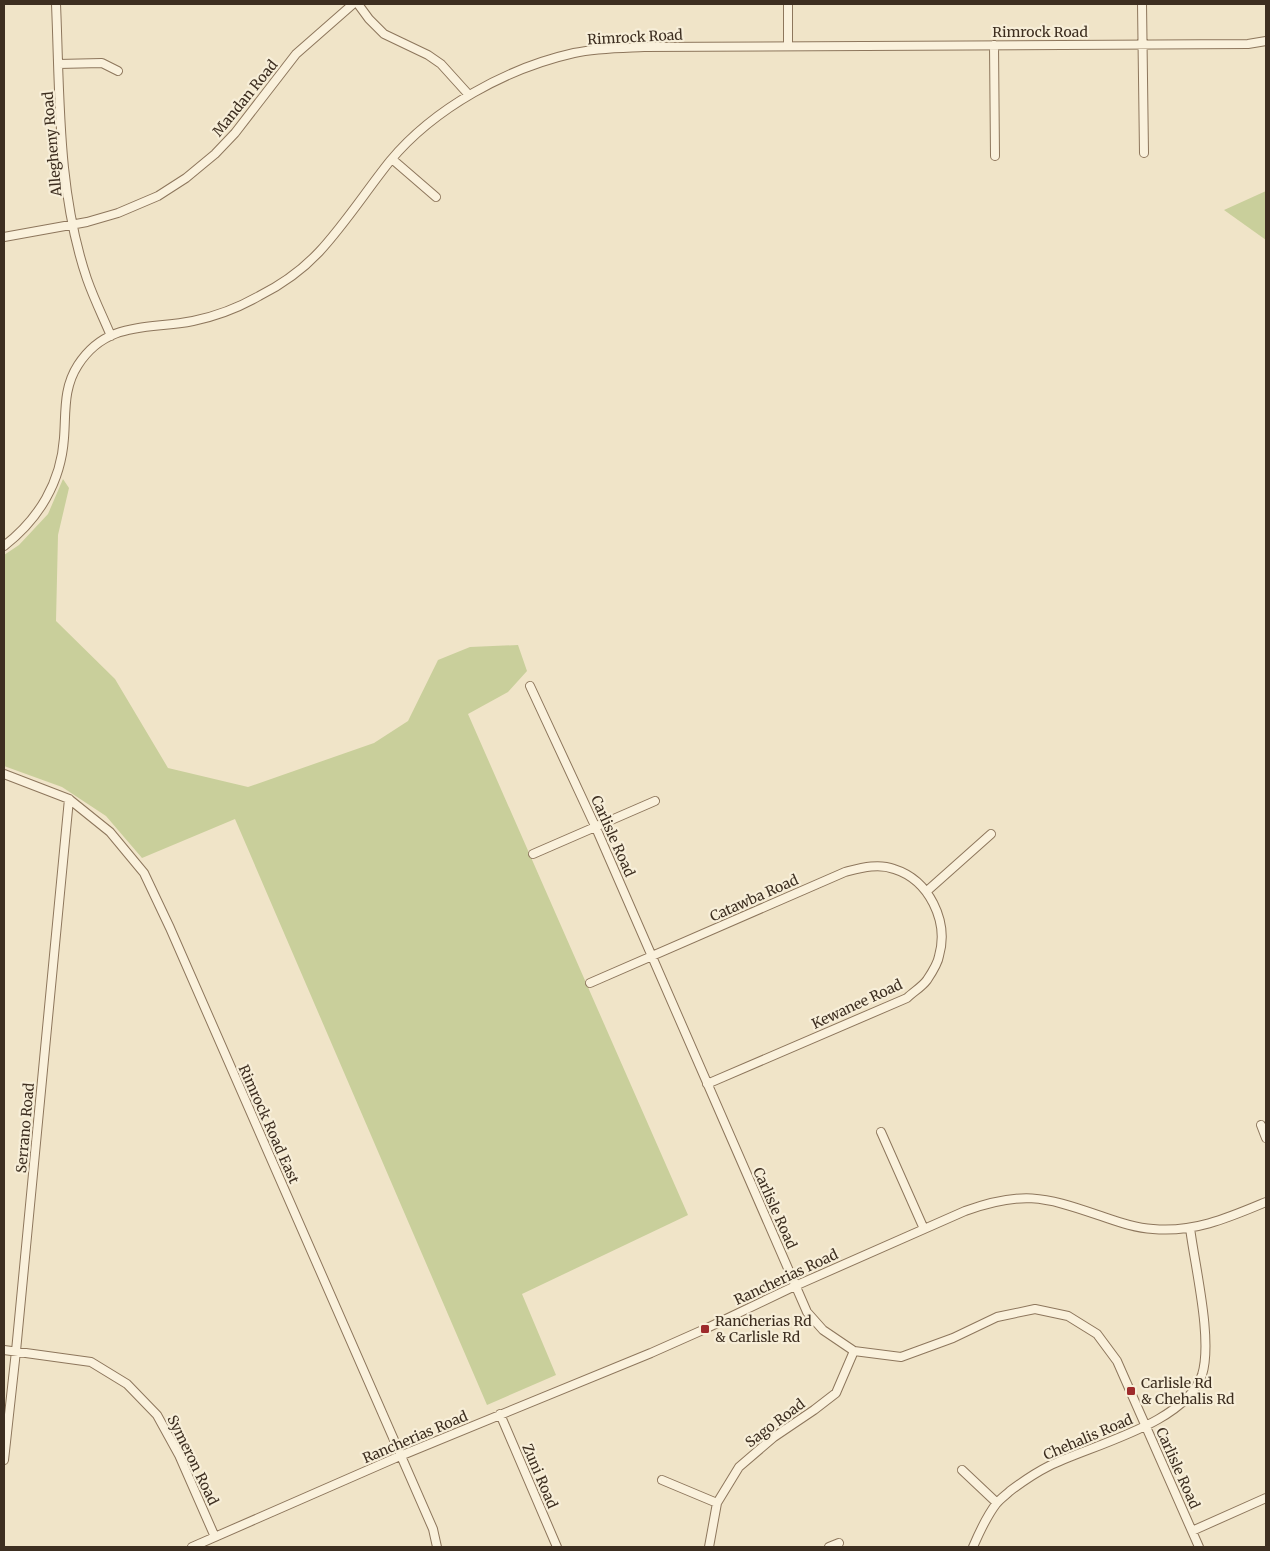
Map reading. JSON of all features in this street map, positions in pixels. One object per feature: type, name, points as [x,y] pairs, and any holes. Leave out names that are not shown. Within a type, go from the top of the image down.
[{"type":"street","name":"Allegheny Road","points":[[56,4],[63,160],[72,224],[87,279],[111,336]]},
{"type":"street","name":"Mandan Road","points":[[4,237],[118,213],[158,196],[186,178],[215,154],[235,134],[296,54],[354,4]]},
{"type":"street","points":[[358,4],[369,19],[384,34],[428,55],[441,64],[469,95]]},
{"type":"street","points":[[788,4],[788,46]]},
{"type":"street","points":[[1142,4],[1144,153]]},
{"type":"street","name":"Rimrock Road","points":[[4,546],[16,537],[30,522],[54,484],[63,448],[65,401],[70,383],[78,365],[99,343],[111,336],[136,327],[190,321],[220,314],[242,306],[266,292],[297,272],[318,253],[392,159],[412,138],[469,95],[502,78],[539,63],[589,51],[644,47],[1248,44],[1266,41]]},
{"type":"street","points":[[994,45],[995,156]]},
{"type":"street","points":[[58,64],[102,63],[118,71]]},
{"type":"street","points":[[392,159],[436,197]]},
{"type":"street","name":"Carlisle Road","points":[[530,686],[596,828],[807,1312],[823,1330],[854,1351],[901,1357],[953,1338],[997,1317],[1035,1308],[1068,1316],[1097,1334],[1117,1360],[1199,1547]]},
{"type":"street","name":"Rimrock Road East","points":[[4,774],[69,799],[110,832],[144,873],[182,954],[433,1529],[437,1547]]},
{"type":"street","name":"Serrano Road","points":[[4,1460],[69,799]]},
{"type":"street","points":[[533,854],[655,801]]},
{"type":"street","points":[[927,891],[991,834]]},
{"type":"street","name":"Catawba Road","points":[[590,983],[845,872],[868,866],[893,868],[912,878],[927,891]]},
{"type":"street","name":"Kewanee Road","points":[[707,1084],[907,998],[926,982],[939,956],[942,926],[935,905],[927,891]]},
{"type":"street","points":[[1261,1125],[1266,1138]]},
{"type":"street","points":[[882,1132],[924,1229]]},
{"type":"street","name":"Rancherias Road","points":[[192,1547],[400,1456],[678,1341],[795,1286],[984,1204],[1022,1197],[1039,1198],[1069,1205],[1133,1226],[1153,1230],[1190,1228],[1226,1219],[1266,1202]]},
{"type":"street","name":"Chehalis Road","points":[[973,1547],[996,1502],[1024,1480],[1049,1466],[1146,1426],[1172,1411],[1187,1399],[1202,1375],[1206,1333],[1190,1228]]},
{"type":"street","name":"Symeron Road","points":[[4,1350],[91,1362],[127,1384],[157,1415],[179,1455],[215,1537]]},
{"type":"street","name":"Sago Road","points":[[709,1547],[717,1503],[739,1467],[774,1437],[814,1410],[836,1392],[854,1351]]},
{"type":"street","name":"Zuni Road","points":[[500,1414],[557,1547]]},
{"type":"street","points":[[962,1470],[996,1502]]},
{"type":"street","points":[[662,1480],[717,1503]]},
{"type":"street","points":[[1192,1531],[1266,1498]]},
{"type":"street","points":[[829,1547],[839,1543]]},
{"type":"green space","points":[[1266,191],[1266,240],[1224,210]]},
{"type":"green space","points":[[63,479],[69,488],[58,535],[56,621],[115,679],[168,768],[248,787],[374,743],[408,721],[438,660],[470,647],[518,645],[527,671],[508,692],[468,714],[688,1215],[522,1294],[556,1375],[487,1405],[235,819],[142,858],[106,816],[62,787],[4,766],[4,555],[19,545],[48,514]]},
{"type":"place","name":"Rancherias Rd & Carlisle Rd","points":[[705,1329]]},
{"type":"place","name":"Carlisle Rd & Chehalis Rd","points":[[1131,1391]]}]
